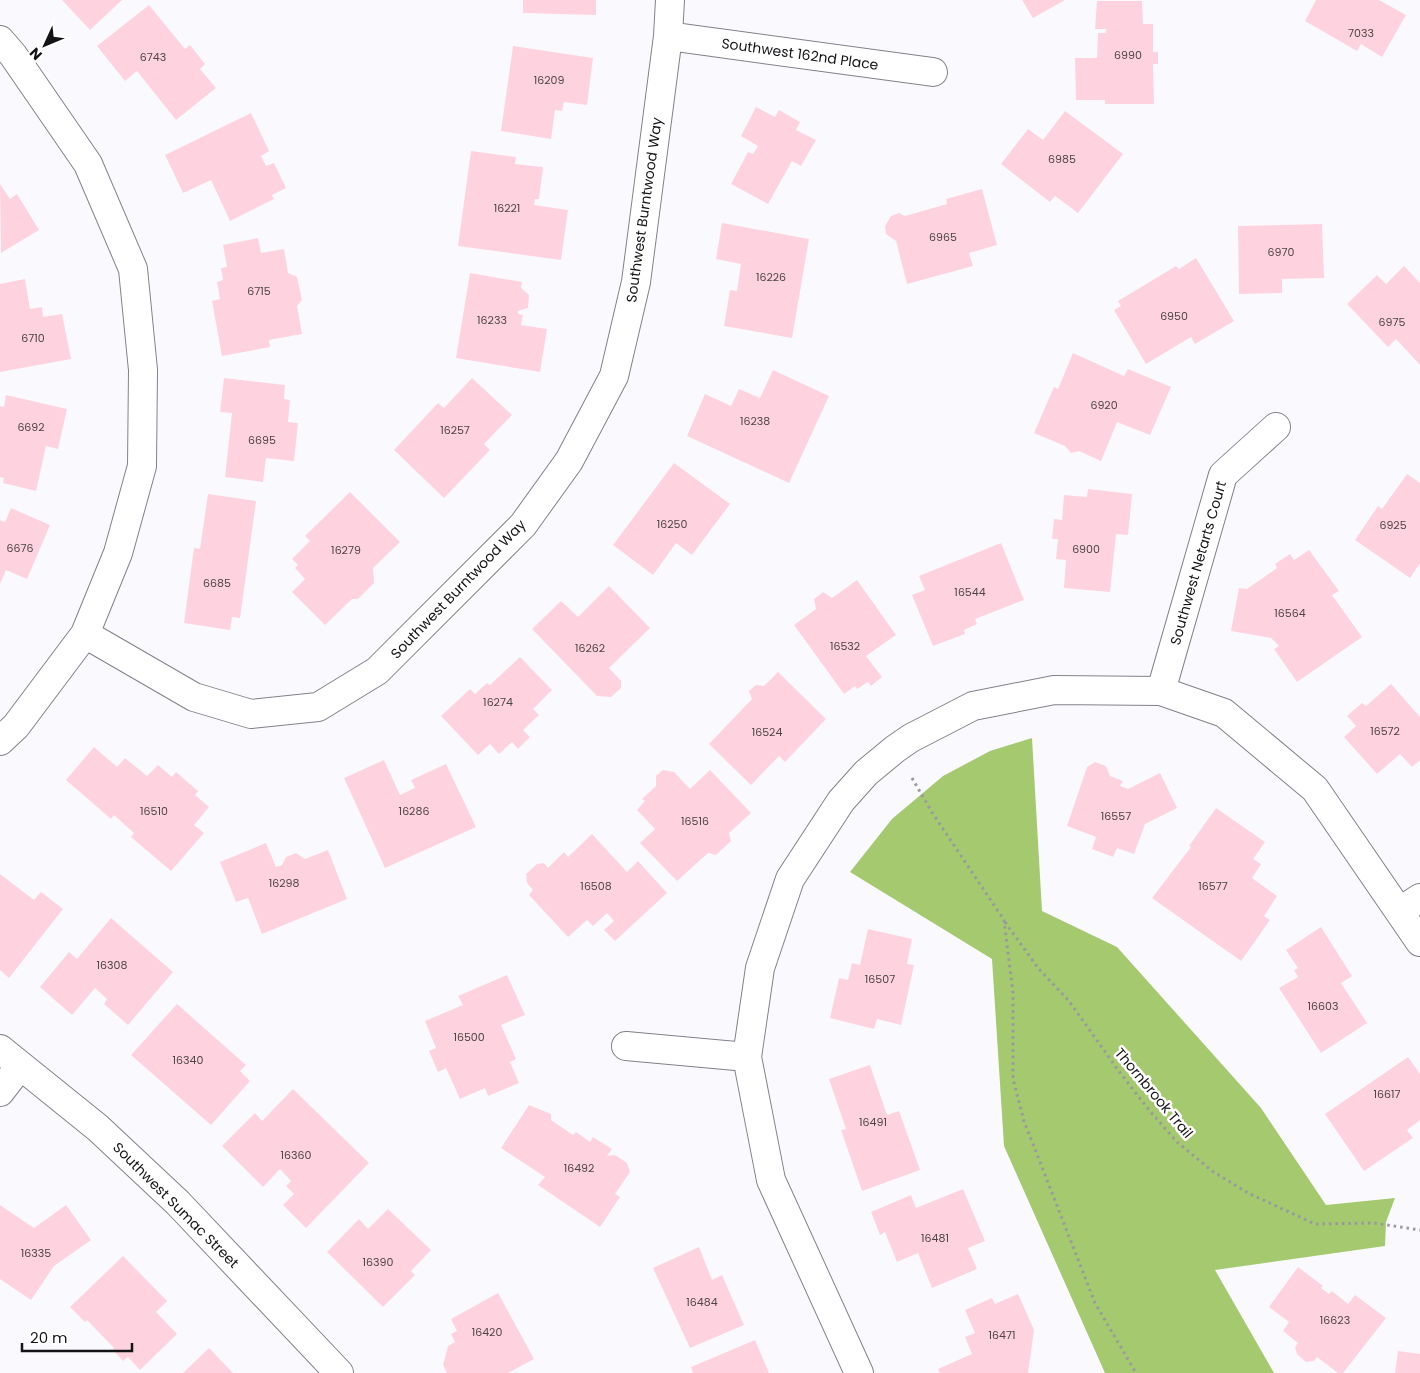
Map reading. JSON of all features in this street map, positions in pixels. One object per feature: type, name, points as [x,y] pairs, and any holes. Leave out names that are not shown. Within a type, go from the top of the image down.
[{"type":"street","name":"Southwest Burntwood Way","points":[[85,634],[194,697],[251,714],[318,707],[377,671],[523,525],[569,461],[614,376],[636,282],[668,36],[670,0]]},
{"type":"street","name":"Southwest 162nd Place","points":[[668,36],[933,72]]},
{"type":"street","points":[[0,40],[13,55],[88,164],[133,269],[143,370],[142,466],[118,552],[85,634],[16,726],[0,741]]},
{"type":"street","name":"Southwest Netarts Court","points":[[1161,691],[1224,475],[1276,427]]},
{"type":"street","points":[[858,1373],[771,1180],[748,1057],[760,968],[790,879],[841,801],[866,773],[895,749],[911,738],[973,706],[1054,690],[1161,691],[1224,713],[1315,789],[1410,905],[1420,942]]},
{"type":"street","points":[[626,1046],[748,1057]]},
{"type":"street","points":[[0,1092],[10,1058]]},
{"type":"street","name":"Southwest Sumac Street","points":[[10,1058],[98,1128],[178,1204],[339,1373]]},
{"type":"path","name":"Thornbrook Trail","points":[[895,749],[932,814],[1038,968],[1069,1001],[1118,1070],[1176,1141],[1212,1171],[1248,1193],[1315,1224],[1374,1223],[1420,1230]]},
{"type":"path","name":"Thornbrook Trail","points":[[1004,920],[1013,993],[1013,1079],[1024,1121],[1095,1303],[1136,1373]]},
{"type":"green space","points":[[1032,738],[1042,911],[1117,947],[1261,1108],[1326,1205],[1395,1198],[1386,1222],[1385,1246],[1215,1270],[1274,1373],[1105,1373],[1004,1146],[992,959],[850,872],[892,819],[943,776],[990,751]]},
{"type":"building","points":[[62,0],[122,0],[90,30]]},
{"type":"building","points":[[523,0],[596,0],[596,15],[523,13]]},
{"type":"building","points":[[1022,0],[1065,0],[1033,18]]},
{"type":"building","points":[[1316,0],[1379,0],[1406,15],[1382,57],[1361,44],[1357,51],[1305,21]]},
{"type":"building","points":[[1097,1],[1142,1],[1143,24],[1153,24],[1153,52],[1158,52],[1158,64],[1153,64],[1154,104],[1105,104],[1105,100],[1076,100],[1075,58],[1097,58],[1098,33],[1106,33],[1106,29],[1095,29]]},
{"type":"building","points":[[149,5],[185,49],[190,45],[205,64],[200,69],[216,88],[176,120],[137,71],[125,81],[97,46]]},
{"type":"building","points":[[513,46],[593,58],[587,105],[564,102],[562,111],[555,110],[551,139],[501,131]]},
{"type":"building","points":[[756,107],[775,117],[779,110],[800,122],[796,130],[816,140],[801,166],[792,161],[768,204],[731,184],[748,152],[753,154],[758,146],[741,136]]},
{"type":"building","points":[[1065,111],[1123,154],[1078,213],[1055,196],[1050,202],[1001,164],[1028,129],[1043,140]]},
{"type":"building","points":[[251,113],[269,151],[261,156],[266,166],[274,163],[286,188],[272,195],[274,199],[230,221],[211,180],[183,193],[165,155]]},
{"type":"building","points":[[471,151],[516,157],[515,164],[543,167],[539,199],[535,199],[534,205],[568,210],[561,260],[458,246]]},
{"type":"building","points":[[0,184],[10,199],[17,194],[39,230],[1,253]]},
{"type":"building","points":[[982,189],[997,245],[969,253],[973,266],[907,284],[896,241],[886,234],[885,226],[891,216],[899,213],[905,216],[947,204],[946,199]]},
{"type":"building","points":[[722,223],[809,239],[792,338],[724,326],[730,290],[737,291],[741,264],[716,259]]},
{"type":"building","points":[[1322,224],[1324,278],[1282,279],[1282,293],[1239,294],[1238,226]]},
{"type":"building","points":[[258,238],[261,253],[284,249],[288,273],[297,277],[302,300],[297,306],[302,334],[269,340],[270,347],[222,356],[212,301],[220,299],[217,282],[223,280],[221,268],[227,267],[223,245]]},
{"type":"building","points":[[1196,258],[1234,321],[1195,344],[1191,337],[1146,364],[1114,310],[1121,306],[1118,301],[1176,266],[1179,269]]},
{"type":"building","points":[[1404,266],[1420,283],[1420,365],[1396,339],[1388,347],[1347,304],[1377,275],[1386,284]]},
{"type":"building","points":[[470,273],[522,282],[521,288],[529,295],[528,308],[518,311],[518,314],[523,315],[521,325],[547,329],[540,372],[456,358]]},
{"type":"building","points":[[25,279],[30,309],[42,307],[43,317],[62,314],[71,359],[0,372],[0,284]]},
{"type":"building","points":[[1073,353],[1124,376],[1128,369],[1171,387],[1150,435],[1117,422],[1101,461],[1079,451],[1071,453],[1065,446],[1034,433],[1054,387],[1058,389]]},
{"type":"building","points":[[773,370],[829,396],[789,483],[687,436],[705,394],[731,406],[739,389],[760,398]]},
{"type":"building","points":[[224,378],[285,385],[284,399],[290,400],[288,422],[298,423],[294,461],[266,458],[263,482],[225,477],[232,413],[220,412]]},
{"type":"building","points":[[472,378],[512,415],[484,444],[490,450],[444,498],[394,450],[438,403],[444,408]]},
{"type":"building","points":[[6,395],[67,409],[58,449],[46,446],[36,491],[3,483],[4,478],[0,477],[0,406],[4,407]]},
{"type":"building","points":[[674,463],[730,504],[692,555],[676,543],[653,575],[613,545]]},
{"type":"building","points":[[1407,474],[1420,483],[1420,563],[1410,578],[1355,540],[1378,506],[1382,509]]},
{"type":"building","points":[[1088,489],[1132,494],[1128,535],[1116,534],[1110,592],[1064,588],[1066,560],[1056,559],[1058,539],[1052,539],[1054,519],[1062,520],[1064,495],[1087,497]]},
{"type":"building","points":[[350,492],[400,542],[373,568],[374,583],[358,599],[352,599],[325,625],[292,592],[305,579],[295,568],[298,565],[292,559],[310,541],[305,536]]},
{"type":"building","points":[[208,494],[256,501],[240,618],[232,617],[230,630],[184,623],[194,548],[200,549]]},
{"type":"building","points":[[11,508],[50,525],[27,579],[6,570],[0,584],[0,520],[5,522]]},
{"type":"building","points":[[1001,543],[1024,600],[975,619],[977,624],[964,630],[965,634],[933,646],[912,595],[925,590],[919,576]]},
{"type":"building","points":[[1309,550],[1339,591],[1332,595],[1362,637],[1297,682],[1274,649],[1279,646],[1271,638],[1231,631],[1239,588],[1247,589],[1277,568],[1275,564],[1290,554],[1294,560]]},
{"type":"building","points":[[857,580],[896,635],[866,656],[882,677],[871,686],[868,682],[857,689],[855,686],[844,694],[794,625],[816,609],[814,599],[823,592],[832,598]]},
{"type":"building","points":[[609,586],[650,628],[609,668],[621,681],[621,688],[611,697],[597,696],[532,629],[561,601],[578,617]]},
{"type":"building","points":[[520,657],[552,690],[533,709],[539,715],[523,730],[530,737],[518,749],[512,742],[499,754],[490,744],[478,755],[441,716],[470,689],[475,694],[487,683],[490,685]]},
{"type":"building","points":[[778,672],[826,719],[785,762],[779,756],[751,785],[709,744],[752,699],[749,691],[756,685],[764,686]]},
{"type":"building","points":[[1391,684],[1420,717],[1420,760],[1412,767],[1400,754],[1377,774],[1344,737],[1356,726],[1347,716],[1362,703],[1366,706]]},
{"type":"building","points":[[94,747],[117,767],[125,758],[147,776],[158,765],[172,777],[176,772],[198,791],[195,795],[209,807],[194,825],[204,833],[171,871],[131,837],[134,833],[114,815],[111,819],[66,780]]},
{"type":"building","points":[[384,760],[400,795],[415,788],[411,780],[446,764],[476,827],[385,868],[344,778]]},
{"type":"building","points":[[1095,762],[1106,766],[1110,776],[1123,781],[1120,786],[1128,789],[1160,773],[1177,808],[1145,824],[1134,854],[1117,848],[1113,857],[1092,849],[1096,837],[1067,826],[1087,767]]},
{"type":"building","points":[[663,770],[674,772],[690,789],[710,770],[751,813],[729,833],[731,841],[716,855],[708,853],[677,881],[640,843],[655,829],[637,810],[645,801],[642,799],[656,786],[656,776]]},
{"type":"building","points":[[1216,808],[1265,842],[1253,859],[1261,864],[1252,878],[1277,896],[1264,916],[1270,920],[1241,961],[1152,898],[1191,847],[1189,846]]},
{"type":"building","points":[[592,834],[627,872],[638,861],[667,893],[615,941],[604,930],[614,921],[607,913],[593,926],[587,920],[568,937],[529,895],[533,890],[527,883],[526,874],[537,864],[544,863],[548,868],[564,852],[568,857]]},
{"type":"building","points":[[266,843],[276,867],[282,865],[286,857],[296,853],[305,859],[328,850],[347,899],[262,934],[248,898],[236,902],[220,862]]},
{"type":"building","points":[[0,874],[34,900],[41,892],[63,909],[9,978],[0,970]]},
{"type":"building","points":[[111,918],[173,972],[128,1025],[104,1004],[107,999],[95,988],[72,1015],[40,987],[69,952],[77,959]]},
{"type":"building","points":[[1321,927],[1352,976],[1341,983],[1367,1023],[1321,1053],[1279,988],[1298,977],[1294,970],[1298,968],[1286,950]]},
{"type":"building","points":[[868,929],[912,939],[907,964],[914,965],[901,1025],[877,1019],[874,1029],[830,1018],[839,978],[848,980],[852,963],[860,965]]},
{"type":"building","points":[[507,975],[525,1015],[501,1025],[516,1059],[510,1062],[519,1083],[488,1096],[485,1088],[460,1099],[446,1068],[438,1072],[429,1051],[436,1048],[425,1021],[463,1005],[458,996]]},
{"type":"building","points":[[177,1004],[246,1065],[240,1071],[250,1081],[211,1125],[131,1055]]},
{"type":"building","points":[[1408,1057],[1420,1074],[1420,1120],[1407,1130],[1413,1138],[1364,1171],[1325,1114]]},
{"type":"building","points":[[870,1065],[887,1115],[899,1111],[920,1170],[862,1191],[841,1130],[846,1129],[829,1079]]},
{"type":"building","points":[[293,1089],[369,1163],[306,1228],[283,1205],[294,1194],[286,1186],[291,1181],[280,1169],[263,1187],[222,1146],[255,1113],[262,1121]]},
{"type":"building","points":[[529,1105],[551,1114],[551,1120],[573,1135],[576,1132],[590,1142],[593,1137],[612,1149],[607,1156],[615,1155],[627,1163],[630,1172],[615,1194],[620,1197],[600,1227],[538,1185],[545,1177],[501,1148]]},
{"type":"building","points":[[963,1189],[985,1241],[968,1248],[977,1269],[932,1288],[918,1253],[897,1262],[885,1232],[880,1235],[871,1212],[911,1195],[916,1208]]},
{"type":"building","points":[[0,1205],[34,1228],[66,1205],[91,1240],[54,1266],[31,1300],[0,1279]]},
{"type":"building","points":[[388,1209],[431,1250],[411,1271],[415,1275],[383,1307],[327,1252],[359,1219],[368,1229]]},
{"type":"building","points":[[699,1247],[712,1280],[722,1275],[744,1325],[690,1348],[653,1268]]},
{"type":"building","points":[[123,1256],[167,1301],[156,1312],[177,1334],[140,1370],[128,1357],[123,1361],[113,1350],[114,1348],[87,1320],[85,1322],[70,1307]]},
{"type":"building","points":[[1298,1267],[1323,1286],[1321,1288],[1329,1294],[1332,1291],[1348,1304],[1355,1295],[1386,1318],[1343,1373],[1338,1373],[1317,1357],[1314,1361],[1306,1362],[1297,1354],[1295,1347],[1298,1343],[1283,1331],[1289,1322],[1269,1307]]},
{"type":"building","points":[[498,1293],[534,1359],[508,1373],[447,1373],[443,1365],[448,1346],[455,1342],[451,1334],[457,1331],[451,1319]]},
{"type":"building","points":[[1018,1294],[1034,1330],[1028,1373],[940,1373],[938,1369],[972,1354],[965,1337],[975,1333],[965,1310],[992,1298],[995,1304]]},
{"type":"building","points":[[755,1340],[769,1373],[693,1373],[691,1367]]},
{"type":"building","points":[[209,1348],[233,1373],[183,1373]]},
{"type":"building","points":[[1398,1351],[1420,1354],[1420,1373],[1395,1373]]}]
